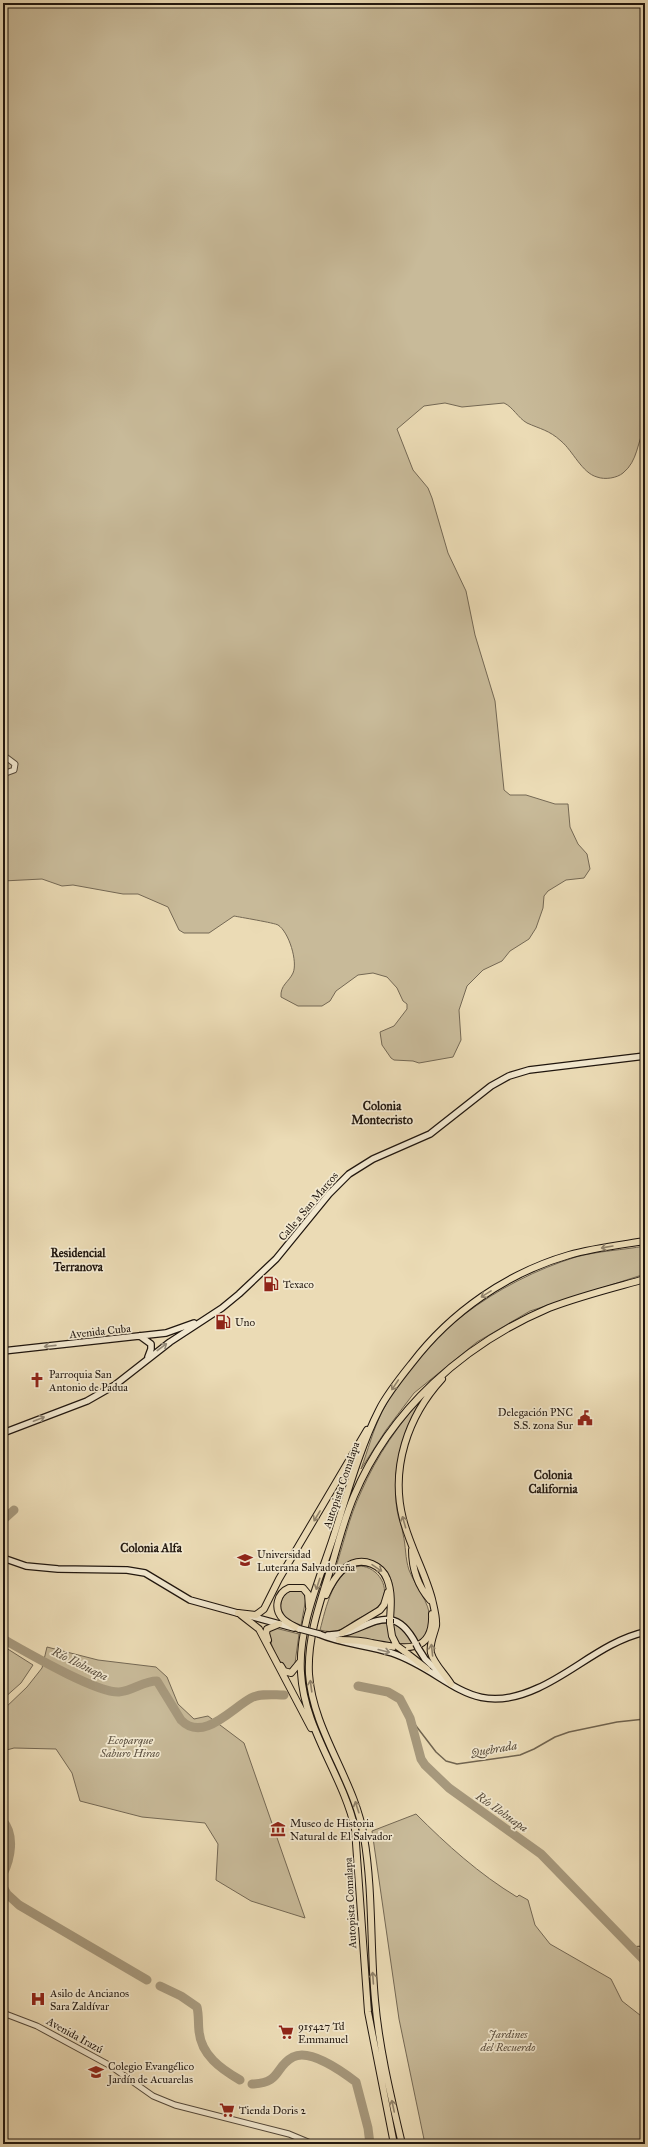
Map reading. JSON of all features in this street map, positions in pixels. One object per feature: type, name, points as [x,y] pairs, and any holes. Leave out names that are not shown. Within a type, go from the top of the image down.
[{"type":"highway","name":"Autopista Comalapa","points":[[394,2144],[368,2012],[355,1829],[348,1803],[306,1706],[300,1661],[302,1640],[343,1507],[379,1410],[426,1346],[463,1309],[482,1296],[538,1266],[562,1257],[645,1241]]},
{"type":"highway","name":"Autopista Comalapa","points":[[402,2144],[387,2076],[375,2006],[364,1838],[352,1792],[319,1720],[312,1693],[309,1661],[316,1620],[348,1511],[362,1478],[380,1448],[428,1387],[459,1360],[501,1332],[551,1308],[645,1280]]},
{"type":"highway","points":[[453,1686],[431,1654],[436,1618],[428,1587],[412,1547],[403,1519],[400,1502],[400,1473],[404,1443],[423,1402],[459,1360]]},
{"type":"highway","points":[[238,1613],[256,1615],[264,1609],[279,1579],[379,1410]]},
{"type":"highway","points":[[412,1547],[414,1568],[421,1587],[430,1600]]},
{"type":"highway","points":[[339,1640],[361,1641],[396,1648],[414,1647],[422,1642],[431,1630],[432,1620],[430,1600],[417,1558]]},
{"type":"highway","points":[[316,1620],[332,1581],[341,1571],[349,1565],[362,1562],[375,1565],[385,1574],[389,1586],[391,1599],[390,1621],[392,1636],[397,1646],[428,1669]]},
{"type":"highway","points":[[299,1629],[284,1620],[279,1614],[277,1601],[280,1594],[285,1589],[297,1586],[306,1592],[309,1602],[308,1619]]},
{"type":"highway","points":[[342,1633],[380,1610],[387,1598],[389,1586]]},
{"type":"highway","points":[[238,1613],[260,1629],[326,1755]]},
{"type":"highway","points":[[280,1624],[269,1627],[266,1633],[282,1669],[291,1673],[300,1661]]},
{"type":"main road","name":"Calle a San Marcos","points":[[198,1322],[222,1308],[276,1259],[329,1194],[349,1174],[373,1159],[430,1134],[491,1086],[509,1076],[529,1070],[645,1056]]},
{"type":"main road","name":"Avenida Cuba","points":[[3,1351],[166,1333],[198,1322]]},
{"type":"main road","points":[[3,1433],[102,1394],[198,1322]]},
{"type":"main road","points":[[140,1336],[151,1344],[151,1349],[147,1359]]},
{"type":"main road","points":[[3,1558],[26,1566],[127,1570],[145,1573],[190,1600],[392,1653],[428,1669],[453,1686],[480,1697],[506,1700],[537,1688],[621,1640],[645,1632]]},
{"type":"main road","points":[[319,1634],[335,1635],[375,1621],[396,1621],[405,1626],[425,1659],[453,1686]]},
{"type":"street","points":[[3,755],[15,764],[14,770],[3,774]]},
{"type":"street","name":"Avenida Irazú","points":[[3,2013],[37,2026],[109,2065],[153,2096],[175,2105],[289,2134],[313,2144]]},
{"type":"green space","points":[[3,3],[645,3],[645,427],[632,463],[623,473],[614,477],[604,478],[592,475],[582,466],[557,437],[527,423],[504,403],[462,407],[445,403],[424,406],[397,429],[413,470],[428,488],[448,553],[466,591],[475,635],[495,701],[504,790],[510,795],[526,795],[555,804],[568,804],[570,827],[578,844],[587,854],[590,869],[584,878],[566,880],[548,891],[544,896],[543,908],[536,928],[529,939],[510,951],[502,961],[483,970],[467,986],[459,1010],[461,1040],[453,1057],[419,1063],[413,1061],[394,1060],[391,1058],[382,1045],[380,1032],[394,1026],[407,1009],[407,1004],[403,1001],[397,988],[387,977],[373,973],[358,975],[336,991],[330,1001],[322,1006],[298,1006],[281,997],[283,987],[293,973],[294,962],[289,940],[278,925],[234,916],[209,933],[184,933],[179,930],[168,907],[138,894],[123,894],[73,885],[62,886],[42,879],[3,881]]},
{"type":"green space","points":[[645,1246],[645,1274],[530,1311],[477,1342],[414,1393],[386,1430],[361,1469],[382,1412],[398,1385],[417,1359],[439,1336],[464,1315],[490,1297],[547,1267],[584,1255]]},
{"type":"green space","points":[[425,1395],[410,1422],[400,1450],[396,1480],[397,1510],[404,1538],[408,1566],[428,1607],[430,1620],[425,1636],[418,1643],[407,1625],[392,1619],[392,1586],[387,1571],[381,1565],[370,1560],[356,1559],[349,1562],[334,1573],[353,1511],[367,1478],[389,1440]]},
{"type":"green space","points":[[360,1566],[367,1567],[372,1570],[381,1579],[384,1585],[384,1591],[380,1604],[371,1612],[342,1629],[330,1632],[320,1630],[328,1601],[337,1582],[351,1569]]},
{"type":"green space","points":[[287,1590],[301,1590],[306,1598],[301,1625],[288,1620],[282,1612],[281,1603]]},
{"type":"green space","points":[[388,1623],[393,1645],[335,1638],[374,1625]]},
{"type":"green space","points":[[392,1623],[407,1632],[414,1646],[401,1647],[395,1639]]},
{"type":"green space","points":[[275,1628],[299,1634],[295,1663],[289,1670],[278,1659],[270,1640],[270,1631]]},
{"type":"green space","points":[[3,1646],[33,1665],[21,1683],[3,1699]]},
{"type":"green space","name":"Ecoparque Saburo Hirao","points":[[47,1647],[98,1660],[156,1667],[167,1677],[178,1704],[194,1719],[208,1716],[244,1743],[305,1918],[251,1901],[216,1880],[218,1844],[205,1823],[142,1817],[80,1801],[72,1773],[56,1749],[14,1748],[3,1751],[3,1710],[27,1687],[42,1668]]},
{"type":"green space","name":"Jardines del Recuerdo","points":[[416,1814],[452,1848],[490,1879],[517,1897],[519,1895],[528,1900],[535,1925],[550,1944],[611,1979],[622,2001],[645,2019],[645,2144],[425,2144],[399,2019],[372,1831]]},
{"type":"waterway","points":[[3,1520],[14,1510]]},
{"type":"waterway","name":"Río Ilohuapa","points":[[3,1639],[61,1671],[108,1691],[119,1692],[129,1690],[152,1681],[157,1681],[181,1720],[190,1726],[199,1728],[208,1726],[217,1721],[255,1696],[284,1695]]},
{"type":"waterway","name":"Río Ilohuapa","points":[[358,1686],[388,1692],[400,1699],[410,1718],[421,1759],[425,1765],[449,1788],[541,1854],[645,1961]]},
{"type":"waterway","name":"Quebrada","points":[[410,1718],[436,1752],[446,1761],[457,1764],[520,1755],[555,1737],[569,1732],[617,1722],[645,1719]]},
{"type":"waterway","points":[[3,1821],[7,1827],[10,1840],[10,1854],[3,1874]]},
{"type":"waterway","points":[[3,1887],[7,1894],[19,1905],[147,1980]]},
{"type":"waterway","points":[[632,1947],[645,1946]]},
{"type":"waterway","points":[[160,1986],[181,1996],[197,2007],[201,2040],[208,2054],[219,2066],[240,2080]]},
{"type":"waterway","points":[[252,2084],[262,2083],[273,2078],[283,2065],[293,2057],[300,2055],[308,2056],[326,2062],[356,2082],[368,2128],[370,2144]]},
{"type":"place","name":"Texaco","points":[[271,1284]]},
{"type":"place","name":"Uno","points":[[223,1322]]},
{"type":"place","name":"Parroquia San Antonio de Padua","points":[[37,1380]]},
{"type":"place","name":"Delegación PNC S.S. zona Sur","points":[[585,1418]]},
{"type":"place","name":"Universidad Luterana Salvadoreña","points":[[245,1560]]},
{"type":"place","name":"Museo de Historia Natural de El Salvador","points":[[278,1829]]},
{"type":"place","name":"Asilo de Ancianos Sara Zaldívar","points":[[38,1999]]},
{"type":"place","name":"915427 Td Emmanuel","points":[[286,2032]]},
{"type":"place","name":"Colegio Evangélico Jardín de Acuarelas","points":[[96,2072]]},
{"type":"place","name":"Tienda Doris 2","points":[[227,2110]]},
{"type":"district","name":"Colonia Montecristo","points":[[382,1113]]},
{"type":"district","name":"Residencial Terranova","points":[[78,1260]]},
{"type":"district","name":"Colonia California","points":[[553,1482]]},
{"type":"district","name":"Colonia Alfa","points":[[151,1548]]}]
